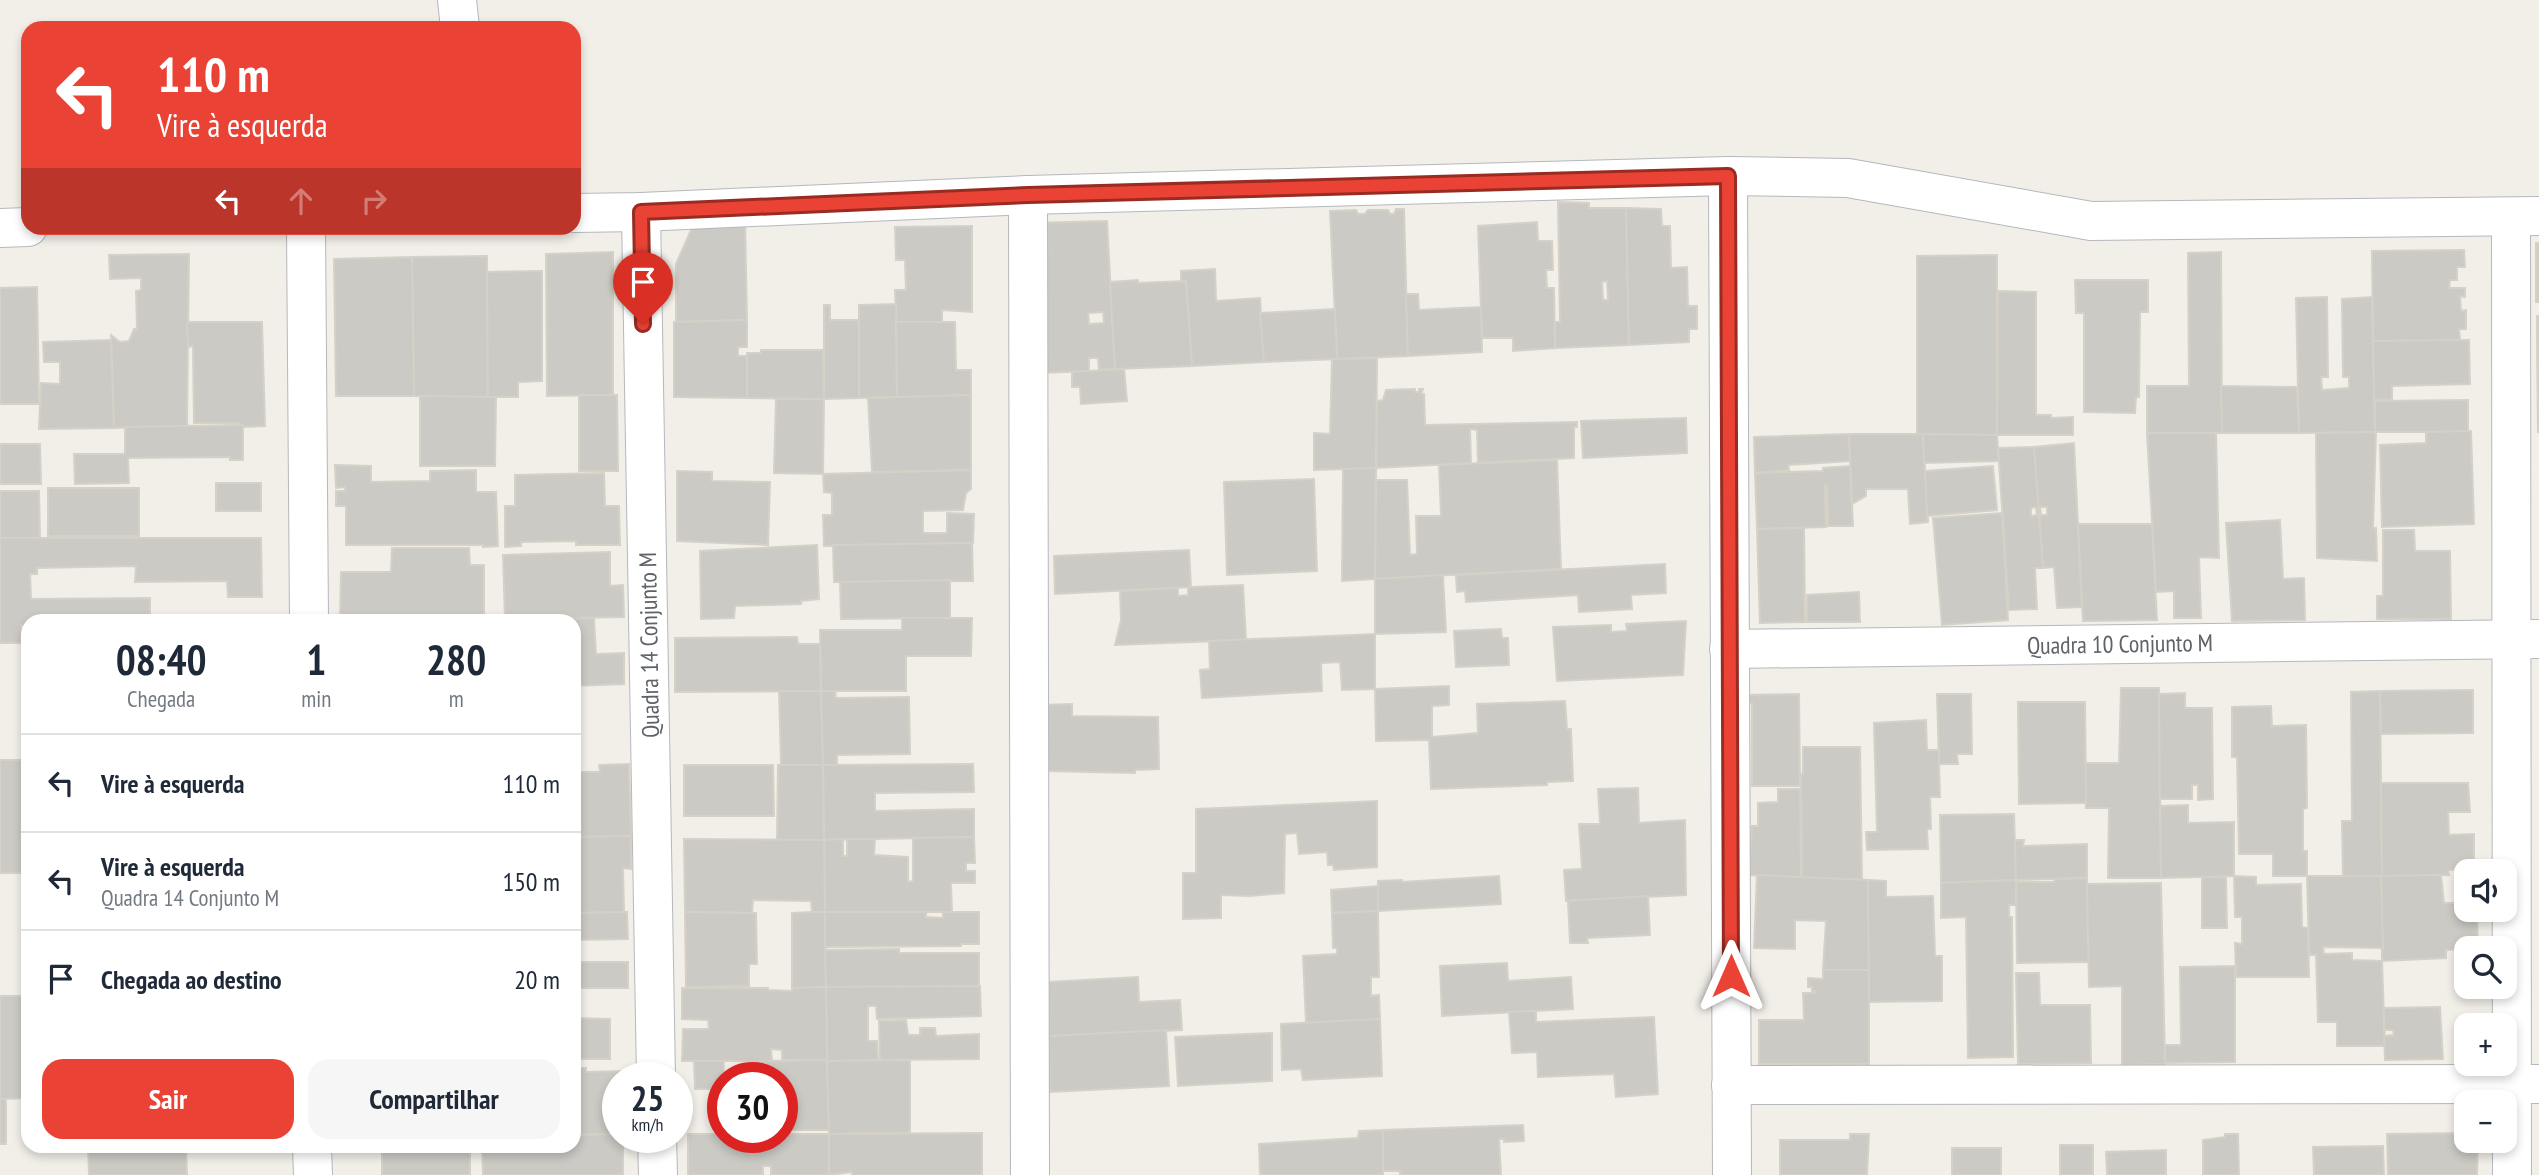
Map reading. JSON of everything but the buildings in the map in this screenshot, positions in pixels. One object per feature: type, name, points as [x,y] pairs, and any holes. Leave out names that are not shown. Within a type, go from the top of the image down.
[{"type":"street","points":[[457,0],[459,21]]},
{"type":"street","points":[[1728,176],[1732,1175]]},
{"type":"street","points":[[581,213],[1028,195],[1728,176],[1848,178],[2091,221],[2525,216],[2525,1084],[2512,1175]]},
{"type":"street","points":[[1028,195],[1030,1175]]},
{"type":"street","name":"Quadra 14 Conjunto M","points":[[641,212],[656,1062]]},
{"type":"street","points":[[0,228],[21,227]]},
{"type":"street","points":[[306,235],[309,614]]},
{"type":"street","name":"Quadra 10 Conjunto M","points":[[1729,649],[2525,639]]},
{"type":"street","points":[[1731,1085],[2525,1084]]},
{"type":"street","points":[[312,1153],[313,1175]]},
{"type":"street","points":[[657,1153],[658,1175]]},
{"type":"route","points":[[643,324],[641,212],[1028,195],[1728,176],[1731,976]]}]
